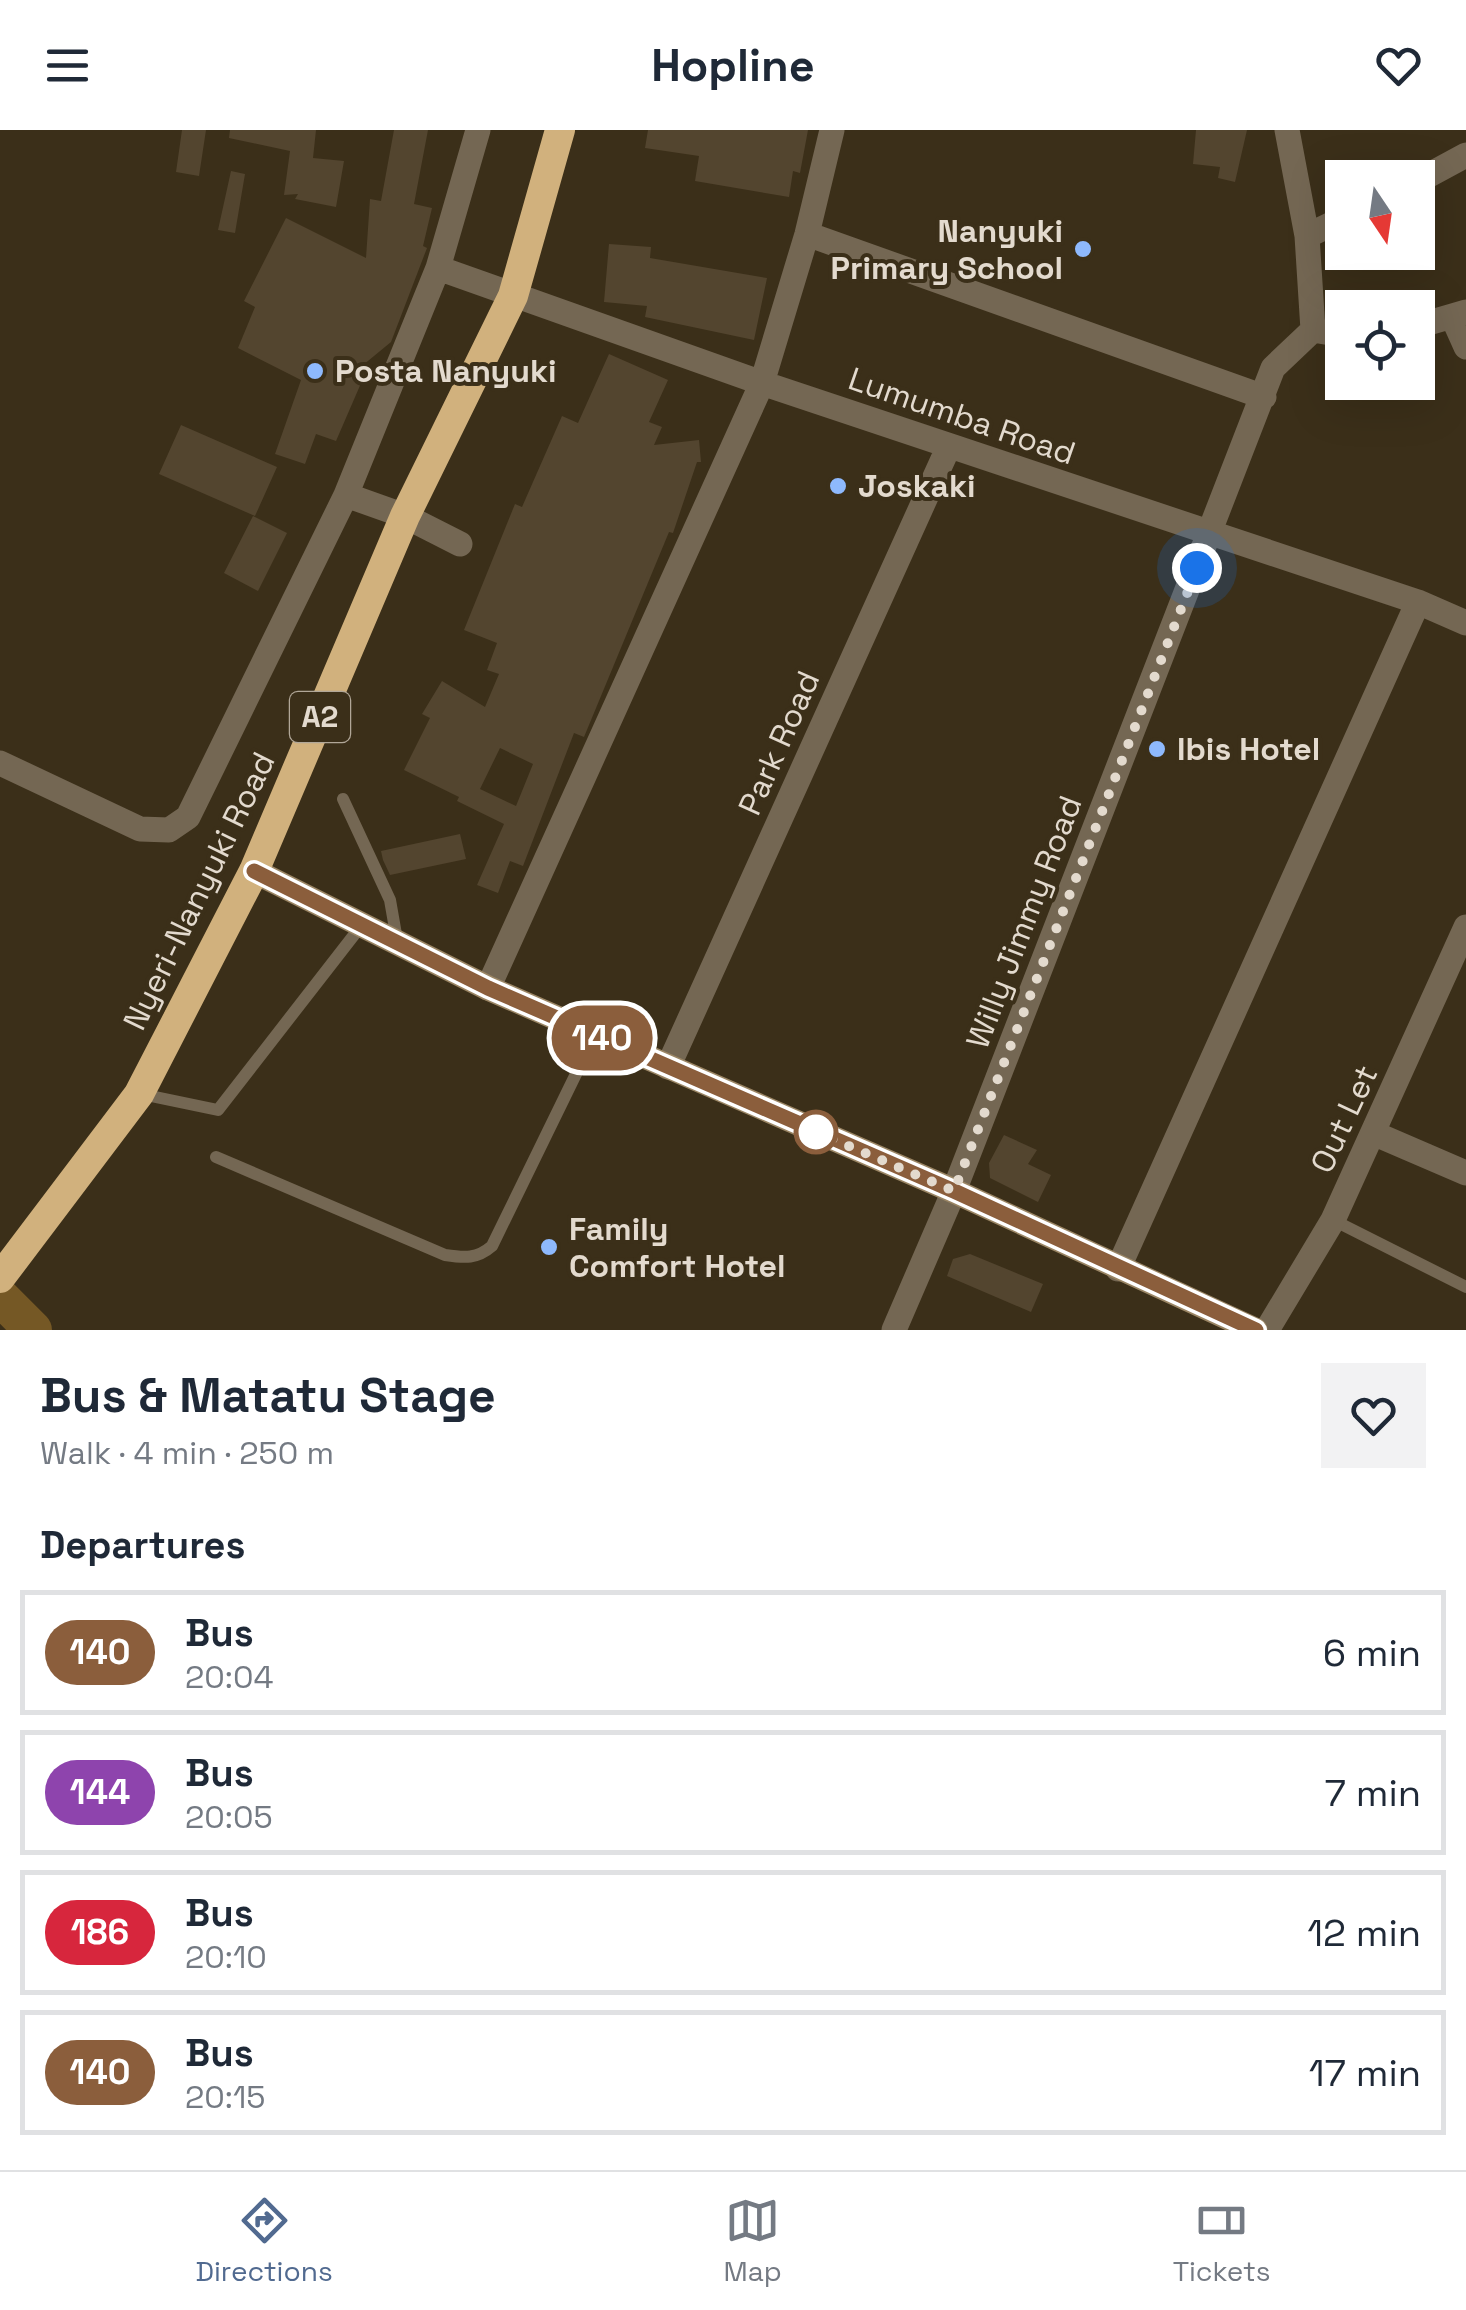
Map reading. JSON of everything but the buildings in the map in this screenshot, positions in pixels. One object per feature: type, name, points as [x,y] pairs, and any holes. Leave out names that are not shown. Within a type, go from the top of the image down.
[{"type":"highway","name":"Nyeri-Nanyuki Road","points":[[4,1273],[138,1094],[254,871],[405,516],[512,296],[560,130]]},
{"type":"main road","points":[[254,871],[488,988],[954,1191],[1118,1270],[1256,1330]]},
{"type":"street","points":[[0,764],[140,828],[169,830],[188,818],[346,495],[438,268],[478,130]]},
{"type":"street","points":[[488,988],[762,383],[807,234],[832,130]]},
{"type":"street","points":[[1287,130],[1306,236],[1312,330],[1325,332]]},
{"type":"street","points":[[1435,172],[1466,155]]},
{"type":"street","points":[[1306,236],[1325,227]]},
{"type":"street","points":[[807,234],[1264,397]]},
{"type":"street","name":"Lumumba Road","points":[[438,268],[762,383],[1418,602],[1466,623]]},
{"type":"street","points":[[1435,322],[1460,315],[1466,346]]},
{"type":"street","name":"Willy Jimmy Road","points":[[894,1330],[954,1191],[1273,368],[1312,330]]},
{"type":"street","name":"Park Road","points":[[668,1067],[948,446]]},
{"type":"street","points":[[346,495],[405,516],[460,544]]},
{"type":"street","points":[[1118,1270],[1418,602]]},
{"type":"street","name":"Out Let","points":[[1267,1330],[1333,1220],[1466,927]]},
{"type":"street","points":[[1373,1133],[1466,1173]]},
{"type":"lane","points":[[343,799],[390,900],[398,944]]},
{"type":"lane","points":[[138,1094],[218,1110],[362,926]]},
{"type":"lane","points":[[216,1157],[446,1255],[482,1255],[492,1246],[595,1035]]},
{"type":"lane","points":[[1333,1220],[1466,1287]]},
{"type":"waterway","points":[[0,1297],[33,1330]]},
{"type":"bus line","name":"140","points":[[254,871],[488,988],[954,1191],[1118,1270],[1256,1330]]},
{"type":"place","name":"Nanyuki Primary School","points":[[1083,249]]},
{"type":"place","name":"Posta Nanyuki","points":[[315,371]]},
{"type":"place","name":"Joskaki","points":[[838,486]]},
{"type":"place","name":"Ibis Hotel","points":[[1157,749]]},
{"type":"place","name":"Family Comfort Hotel","points":[[549,1247]]},
{"type":"route","points":[[816,1132],[954,1191],[1197,568]]}]
